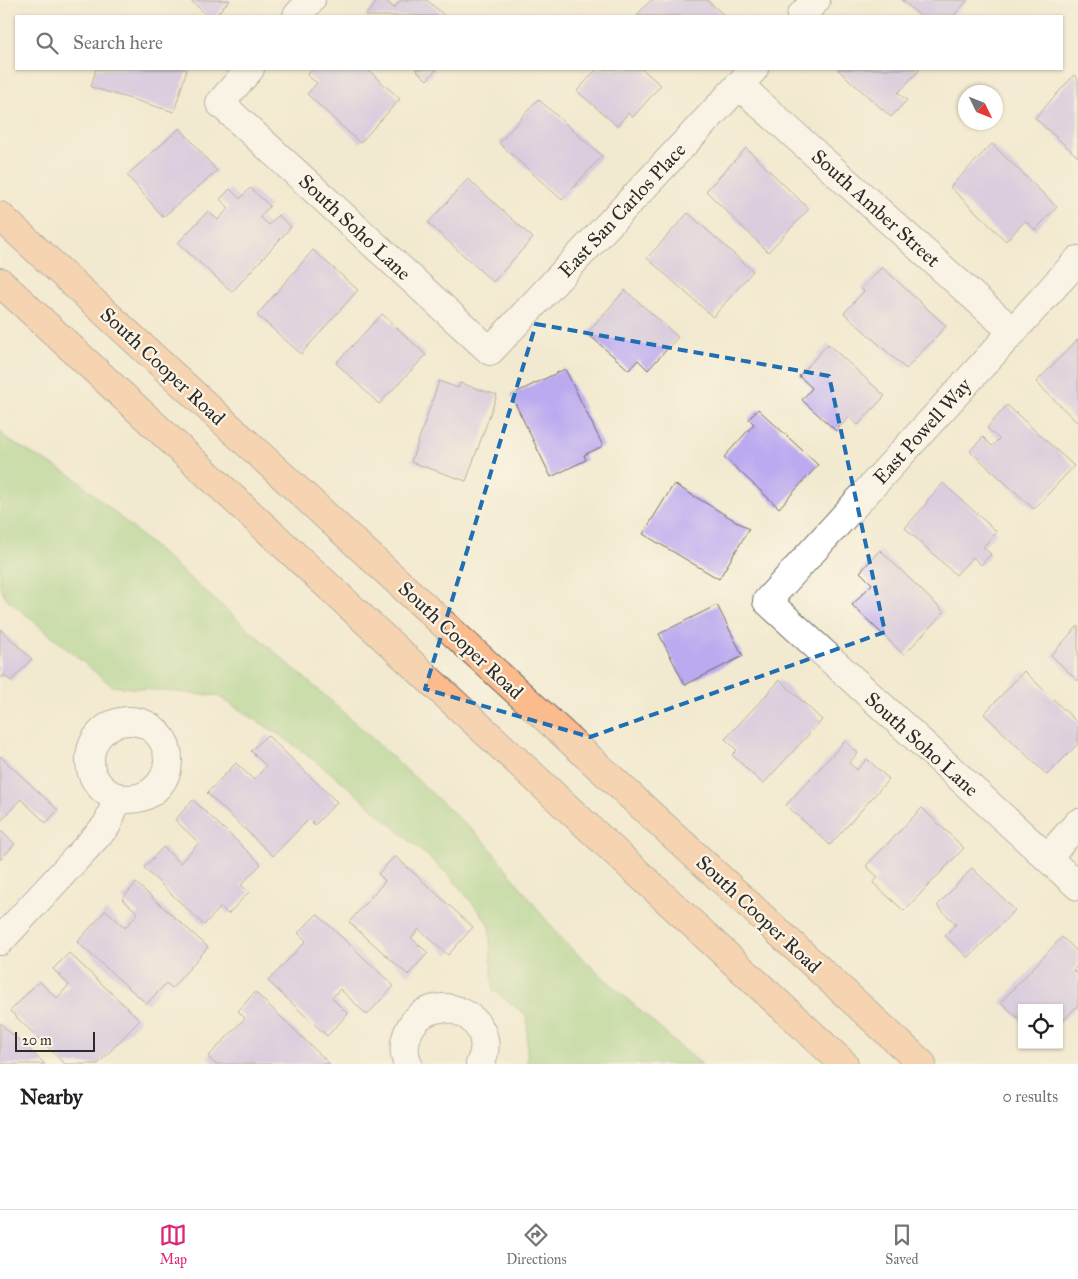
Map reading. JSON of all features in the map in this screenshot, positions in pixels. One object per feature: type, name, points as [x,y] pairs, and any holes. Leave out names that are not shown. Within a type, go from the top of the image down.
[{"type":"main road","name":"South Cooper Road","points":[[0,216],[922,1064]]},
{"type":"main road","points":[[0,282],[844,1064]]},
{"type":"street","points":[[298,15],[312,0]]},
{"type":"street","points":[[803,15],[816,0]]},
{"type":"street","name":"South Soho Lane","points":[[249,70],[220,103],[490,351]]},
{"type":"street","name":"South Amber Street","points":[[746,77],[1013,332]]},
{"type":"street","name":"East San Carlos Place","points":[[490,351],[746,77]]},
{"type":"street","name":"East Powell Way","points":[[767,602],[1078,260]]},
{"type":"street","name":"South Soho Lane","points":[[767,602],[1078,886]]},
{"type":"street","points":[[0,941],[107,825],[118,797]]},
{"type":"street","points":[[1047,858],[1078,823]]},
{"type":"street","points":[[405,1063],[404,1048],[406,1036],[412,1024],[420,1016],[432,1010],[444,1008],[456,1009],[468,1015],[477,1024],[482,1034],[484,1047],[480,1064]]},
{"type":"highlighted area","points":[[536,324],[829,376],[885,632],[590,737],[425,689]]},
{"type":"green space","points":[[0,431],[8,440],[74,477],[338,707],[486,843],[562,940],[686,1052],[702,1064],[527,1064],[527,1016],[493,990],[489,924],[451,877],[339,779],[284,738],[218,696],[112,686],[7,599],[0,588]]},
{"type":"building","points":[[190,0],[230,0],[216,15],[207,15]]},
{"type":"building","points":[[379,0],[385,0],[394,8],[401,0],[427,0],[444,15],[366,15]]},
{"type":"building","points":[[651,0],[707,0],[724,15],[637,15]]},
{"type":"building","points":[[902,0],[968,0],[954,15],[919,15]]},
{"type":"building","points":[[96,70],[187,70],[174,112],[91,87]]},
{"type":"building","points":[[312,70],[368,70],[400,99],[360,143],[307,94],[317,83],[307,75]]},
{"type":"building","points":[[416,70],[436,70],[427,80]]},
{"type":"building","points":[[596,70],[643,70],[661,85],[633,117],[628,113],[617,126],[577,91]]},
{"type":"building","points":[[838,70],[919,70],[898,93],[907,100],[891,117]]},
{"type":"building","points":[[1074,75],[1078,79],[1078,157],[1035,118]]},
{"type":"building","points":[[538,99],[602,156],[562,200],[499,143]]},
{"type":"building","points":[[180,128],[217,171],[163,217],[127,175]]},
{"type":"building","points":[[992,144],[1057,207],[1035,230],[1025,221],[1006,241],[950,187]]},
{"type":"building","points":[[746,148],[809,209],[768,252],[706,191]]},
{"type":"building","points":[[468,179],[533,238],[493,282],[428,223]]},
{"type":"building","points":[[250,188],[270,206],[260,217],[269,225],[278,215],[291,227],[232,292],[178,243],[208,211],[218,220],[229,208],[220,199],[230,189],[240,199]]},
{"type":"building","points":[[688,213],[753,271],[713,317],[647,258]]},
{"type":"building","points":[[313,250],[358,290],[301,354],[257,315]]},
{"type":"building","points":[[882,267],[946,326],[906,369],[844,313],[864,291],[861,289]]},
{"type":"building","points":[[625,290],[678,337],[648,370],[638,360],[629,370],[587,333]]},
{"type":"building","points":[[382,314],[426,355],[379,404],[336,363]]},
{"type":"building","points":[[1078,339],[1078,423],[1036,382]]},
{"type":"building","points":[[828,344],[885,396],[858,425],[849,417],[836,431],[802,400],[812,388],[799,376]]},
{"type":"building","points":[[565,369],[603,446],[584,455],[586,460],[551,477],[511,395]]},
{"type":"building","points":[[439,381],[458,388],[460,383],[497,395],[466,481],[411,462]]},
{"type":"building","points":[[1007,405],[1074,466],[1034,509],[970,451],[983,437],[992,446],[999,439],[987,428]]},
{"type":"building","points":[[758,409],[818,465],[779,508],[724,457],[754,424],[749,419]]},
{"type":"building","points":[[943,483],[997,532],[983,547],[991,554],[981,565],[973,557],[956,575],[905,528]]},
{"type":"building","points":[[674,484],[749,529],[719,579],[643,534]]},
{"type":"building","points":[[880,550],[944,612],[904,655],[852,605],[872,584],[860,572]]},
{"type":"building","points":[[717,605],[743,656],[685,685],[659,634]]},
{"type":"building","points":[[1078,626],[1078,681],[1051,655]]},
{"type":"building","points":[[0,629],[32,659],[11,681],[4,675],[0,679]]},
{"type":"building","points":[[1024,671],[1078,723],[1078,744],[1047,775],[984,714]]},
{"type":"building","points":[[780,680],[822,720],[763,784],[732,755],[737,750],[725,739]]},
{"type":"building","points":[[267,735],[337,802],[315,825],[309,819],[273,856],[207,793],[236,763],[254,780],[266,766],[251,751]]},
{"type":"building","points":[[845,741],[858,753],[849,763],[857,770],[867,759],[889,779],[830,845],[786,805]]},
{"type":"building","points":[[0,756],[58,810],[46,823],[21,799],[0,822]]},
{"type":"building","points":[[193,800],[261,864],[241,885],[249,892],[228,914],[221,907],[204,925],[144,868],[163,847],[180,863],[199,843],[175,820]]},
{"type":"building","points":[[922,808],[964,848],[904,911],[873,883],[878,877],[866,866]]},
{"type":"building","points":[[0,830],[15,844],[0,860]]},
{"type":"building","points":[[395,856],[473,927],[448,955],[419,929],[411,938],[428,953],[408,975],[349,922],[385,881],[378,874]]},
{"type":"building","points":[[972,868],[1015,910],[968,958],[945,936],[956,924],[937,906]]},
{"type":"building","points":[[136,883],[208,947],[172,988],[166,983],[147,1004],[77,942],[106,910],[125,928],[138,913],[122,899]]},
{"type":"building","points":[[317,914],[394,986],[367,1015],[340,989],[332,998],[348,1014],[327,1036],[268,981],[306,941],[298,933]]},
{"type":"building","points":[[1062,937],[1078,952],[1078,965],[1073,970],[1078,975],[1078,1005],[1063,1021],[1063,1004],[1018,1004],[1018,1018],[1001,1002]]},
{"type":"building","points":[[69,953],[140,1020],[98,1064],[65,1064],[10,1011],[39,981],[57,998],[69,985],[53,969]]},
{"type":"building","points":[[255,992],[330,1064],[215,1064],[208,1057],[245,1018],[238,1011]]},
{"type":"building","points":[[0,1023],[45,1064],[0,1064]]}]
